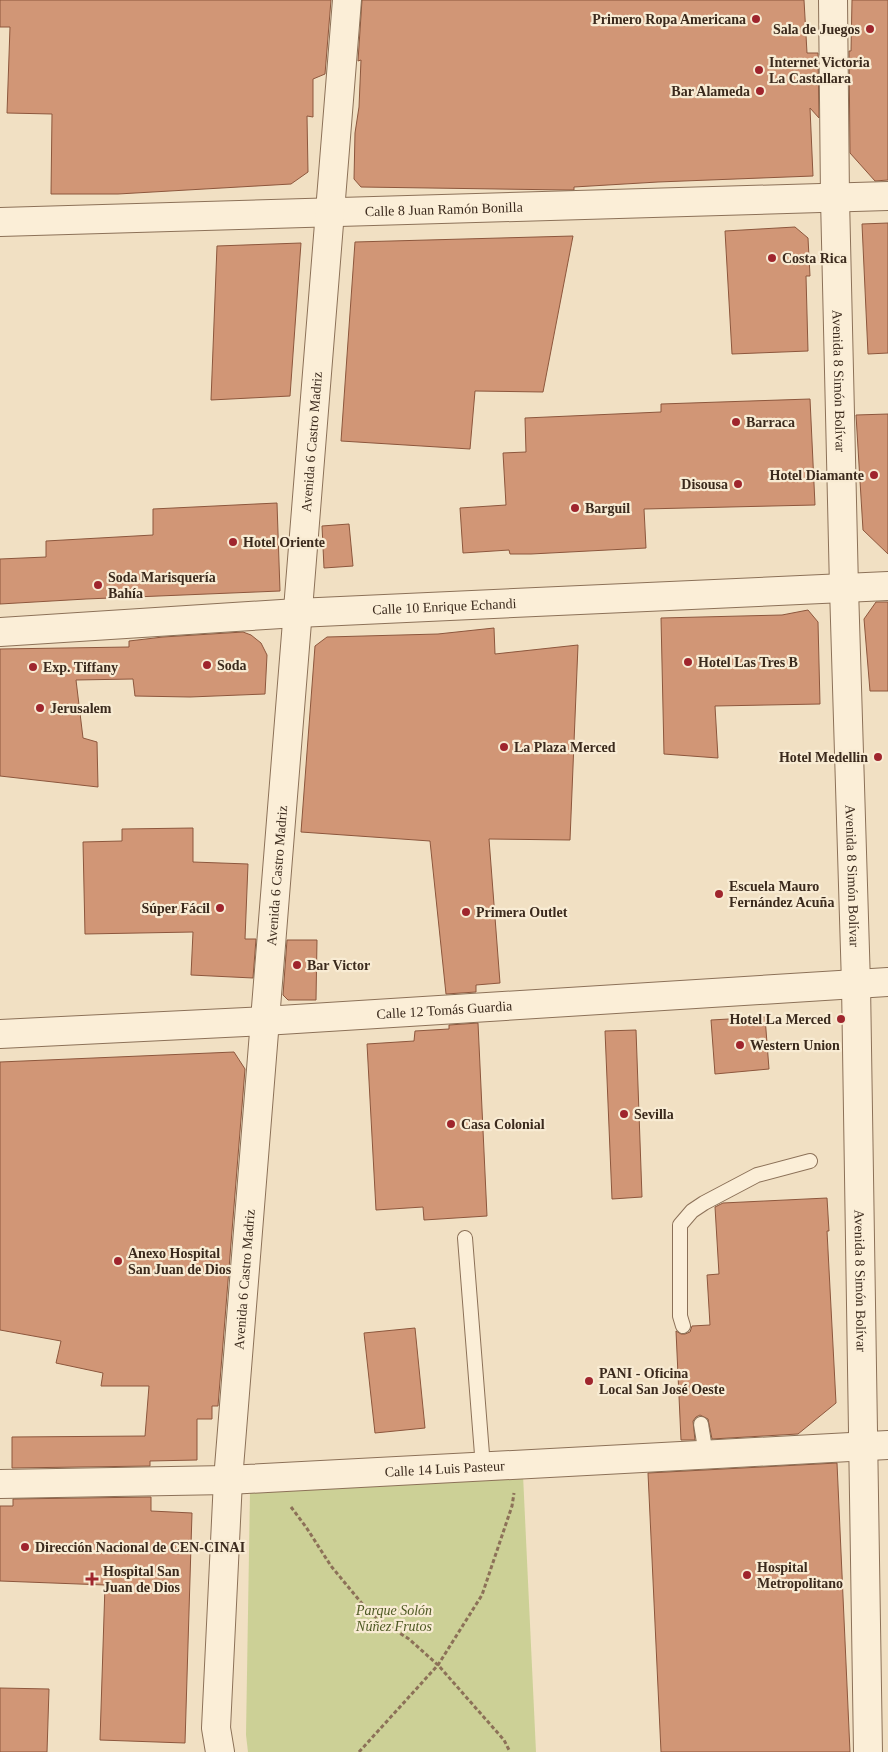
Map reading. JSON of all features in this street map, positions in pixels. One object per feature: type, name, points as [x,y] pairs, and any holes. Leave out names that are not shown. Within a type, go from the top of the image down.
[{"type":"street","name":"Avenida 6 Castro Madriz","points":[[220,1752],[216,1728],[228,1480],[347,0]]},
{"type":"street","name":"Avenida 8 Simón Bolívar","points":[[833,0],[835,198],[844,588],[856,984],[876,1446],[868,1752]]},
{"type":"street","name":"Calle 8 Juan Ramón Bonilla","points":[[0,222],[888,196]]},
{"type":"street","name":"Calle 10 Enrique Echandi","points":[[0,632],[297,613],[888,586]]},
{"type":"street","name":"Calle 12 Tomás Guardia","points":[[0,1034],[264,1021],[888,982]]},
{"type":"street","name":"Calle 14 Luis Pasteur","points":[[0,1484],[228,1480],[876,1446]]},
{"type":"lane","points":[[682,1326],[680,1316],[680,1225],[692,1211],[704,1203],[757,1174],[810,1162]]},
{"type":"lane","points":[[465,1238],[483,1467]]},
{"type":"lane","points":[[700,1424],[706,1454]]},
{"type":"path","points":[[359,1752],[438,1665],[482,1595],[512,1506],[517,1465]]},
{"type":"path","points":[[288,1504],[306,1527],[331,1566],[364,1606],[380,1621],[409,1639],[438,1665],[504,1740],[510,1752]]},
{"type":"green space","name":"Parque Solón Núñez Frutos","points":[[523,1475],[536,1752],[248,1752],[246,1735],[250,1491]]},
{"type":"building","points":[[0,0],[331,0],[325,74],[313,79],[313,117],[307,116],[308,172],[291,184],[118,194],[51,194],[52,114],[7,113],[10,27],[0,27]]},
{"type":"building","points":[[362,0],[804,0],[807,53],[818,53],[819,118],[810,108],[813,176],[658,182],[574,187],[574,190],[361,187],[354,179],[355,133],[359,107],[361,60],[358,61]]},
{"type":"building","points":[[852,0],[888,0],[888,180],[875,181],[850,153],[849,51],[851,51]]},
{"type":"building","points":[[888,223],[888,353],[868,354],[862,224]]},
{"type":"building","points":[[795,227],[808,238],[810,276],[806,276],[808,351],[732,354],[725,231]]},
{"type":"building","points":[[573,236],[543,392],[475,391],[470,449],[341,441],[355,242]]},
{"type":"building","points":[[301,243],[290,396],[211,400],[217,246]]},
{"type":"building","points":[[810,399],[815,505],[644,509],[646,548],[531,554],[510,554],[509,550],[463,553],[460,508],[506,505],[503,453],[526,452],[525,418],[661,412],[661,404]]},
{"type":"building","name":"Hotel Diamante","points":[[888,414],[888,554],[863,530],[856,415]]},
{"type":"building","points":[[277,503],[280,591],[0,604],[0,559],[46,557],[46,541],[153,535],[153,509]]},
{"type":"building","points":[[349,524],[353,566],[324,568],[322,526]]},
{"type":"building","points":[[876,602],[888,602],[888,691],[870,691],[864,619]]},
{"type":"building","points":[[808,610],[818,622],[820,704],[715,706],[718,758],[664,754],[661,618],[782,615]]},
{"type":"building","points":[[494,628],[495,654],[578,645],[570,840],[489,839],[500,983],[476,985],[476,992],[446,994],[430,841],[301,832],[315,646],[327,637],[438,634]]},
{"type":"building","points":[[243,632],[251,635],[261,643],[267,655],[265,694],[190,697],[135,696],[133,679],[76,680],[83,738],[97,742],[98,787],[0,776],[0,649],[129,647],[129,641]]},
{"type":"building","points":[[193,828],[193,862],[248,864],[245,939],[256,939],[253,978],[191,975],[193,932],[85,934],[83,842],[122,841],[122,829]]},
{"type":"building","name":"Bar Victor","points":[[287,940],[317,940],[316,1000],[288,1000],[283,995]]},
{"type":"building","name":"Western Union","points":[[765,1017],[769,1069],[715,1074],[711,1020]]},
{"type":"building","points":[[478,1023],[487,1216],[424,1220],[423,1207],[376,1210],[367,1044],[414,1041],[415,1031],[449,1029],[449,1025]]},
{"type":"building","name":"Sevilla","points":[[636,1030],[642,1197],[612,1199],[605,1031]]},
{"type":"building","name":"Anexo Hospital San Juan de Dios","points":[[234,1052],[245,1069],[218,1406],[212,1406],[212,1419],[197,1419],[197,1460],[150,1461],[150,1466],[12,1468],[12,1437],[145,1436],[149,1386],[101,1386],[103,1373],[56,1363],[61,1341],[0,1330],[0,1062]]},
{"type":"building","points":[[827,1198],[836,1403],[798,1434],[712,1439],[708,1419],[700,1415],[693,1421],[695,1440],[681,1440],[676,1331],[685,1334],[690,1332],[692,1326],[710,1325],[707,1275],[719,1274],[715,1207],[723,1203]]},
{"type":"building","points":[[415,1328],[425,1428],[375,1433],[364,1333]]},
{"type":"building","name":"Hospital Metropolitano","points":[[837,1463],[850,1752],[661,1752],[648,1473]]},
{"type":"building","points":[[151,1497],[151,1511],[192,1513],[185,1743],[100,1740],[105,1585],[0,1581],[0,1506],[13,1506],[13,1499]]},
{"type":"building","points":[[0,1688],[49,1689],[47,1752],[0,1752]]},
{"type":"place","name":"Primero Ropa Americana","points":[[756,19]]},
{"type":"place","name":"Sala de Juegos","points":[[870,29]]},
{"type":"place","name":"Internet Victoria La Castallara","points":[[759,70]]},
{"type":"place","name":"Bar Alameda","points":[[760,91]]},
{"type":"place","name":"Costa Rica","points":[[772,258]]},
{"type":"place","name":"Barraca","points":[[736,422]]},
{"type":"place","name":"Hotel Diamante","points":[[874,475]]},
{"type":"place","name":"Disousa","points":[[738,484]]},
{"type":"place","name":"Barguil","points":[[575,508]]},
{"type":"place","name":"Hotel Oriente","points":[[233,542]]},
{"type":"place","name":"Soda Marisquería Bahía","points":[[98,585]]},
{"type":"place","name":"Hotel Las Tres B","points":[[688,662]]},
{"type":"place","name":"Soda","points":[[207,665]]},
{"type":"place","name":"Exp. Tiffany","points":[[33,667]]},
{"type":"place","name":"Jerusalem","points":[[40,708]]},
{"type":"place","name":"La Plaza Merced","points":[[504,747]]},
{"type":"place","name":"Hotel Medellin","points":[[878,757]]},
{"type":"place","name":"Escuela Mauro Fernández Acuña","points":[[719,894]]},
{"type":"place","name":"Súper Fácil","points":[[220,908]]},
{"type":"place","name":"Primera Outlet","points":[[466,912]]},
{"type":"place","name":"Bar Victor","points":[[297,965]]},
{"type":"place","name":"Hotel La Merced","points":[[841,1019]]},
{"type":"place","name":"Western Union","points":[[740,1045]]},
{"type":"place","name":"Sevilla","points":[[624,1114]]},
{"type":"place","name":"Casa Colonial","points":[[451,1124]]},
{"type":"place","name":"Anexo Hospital San Juan de Dios","points":[[118,1261]]},
{"type":"place","name":"PANI - Oficina Local San José Oeste","points":[[589,1381]]},
{"type":"place","name":"Dirección Nacional de CEN-CINAI","points":[[25,1547]]},
{"type":"place","name":"Hospital Metropolitano","points":[[747,1575]]},
{"type":"place","name":"Hospital San Juan de Dios","points":[[92,1579]]}]
